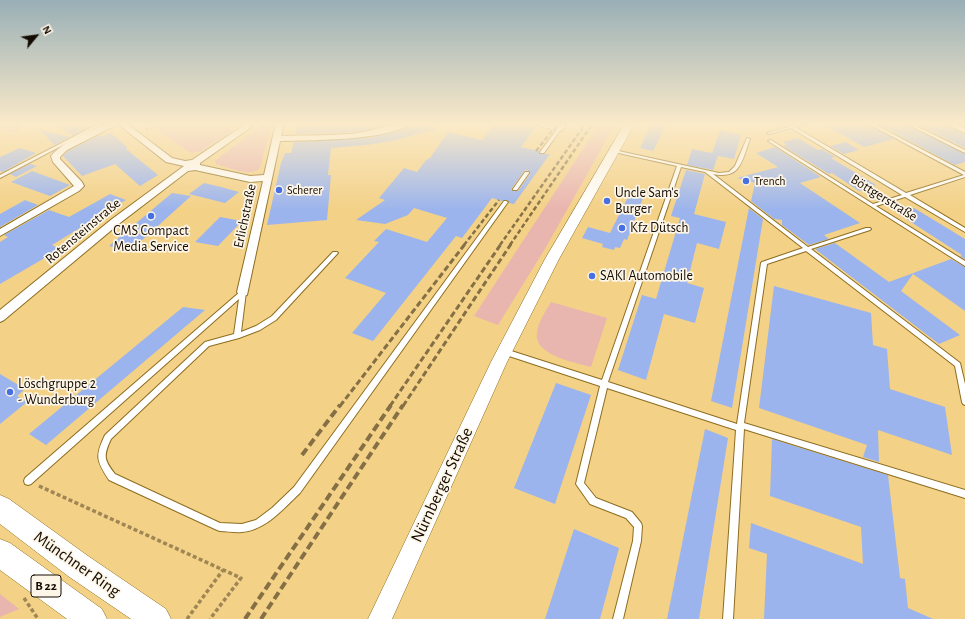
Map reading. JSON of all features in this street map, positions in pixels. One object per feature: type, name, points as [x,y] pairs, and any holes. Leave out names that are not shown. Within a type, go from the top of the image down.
[{"type":"main road","name":"Münchner Ring","points":[[0,508],[78,566],[156,619]]},
{"type":"main road","name":"B 22","points":[[0,553],[92,619]]},
{"type":"street","points":[[0,233],[76,189],[78,186],[77,182],[56,160],[55,156],[60,152]]},
{"type":"street","points":[[158,152],[169,160],[190,166],[250,179],[268,178]]},
{"type":"street","name":"Rotensteinstraße","points":[[0,317],[116,221],[211,152]]},
{"type":"street","name":"Erlichstraße","points":[[243,292],[275,152]]},
{"type":"street","name":"Nürnberger Straße","points":[[380,619],[504,352],[552,259],[613,152]]},
{"type":"lane","points":[[0,177],[48,152]]},
{"type":"lane","points":[[618,152],[719,174],[730,173],[737,167],[743,152]]},
{"type":"lane","name":"Böttgerstraße","points":[[788,152],[874,205],[965,264]]},
{"type":"lane","points":[[834,152],[965,230]]},
{"type":"lane","points":[[924,152],[965,175]]},
{"type":"lane","points":[[618,619],[637,541],[638,526],[629,515],[593,501],[580,484],[604,384],[679,166]]},
{"type":"lane","points":[[960,171],[965,169]]},
{"type":"lane","points":[[706,171],[965,370]]},
{"type":"lane","points":[[515,190],[527,173]]},
{"type":"lane","points":[[874,205],[965,175]]},
{"type":"lane","points":[[335,253],[274,318],[258,328],[237,336],[207,344],[108,437],[101,451],[102,464],[112,477],[220,527],[242,528],[258,524],[274,512],[297,490],[506,202]]},
{"type":"lane","points":[[728,619],[740,427],[764,263],[868,229]]},
{"type":"lane","points":[[237,336],[243,292]]},
{"type":"lane","points":[[28,481],[243,292]]},
{"type":"lane","points":[[504,352],[740,427],[965,494]]},
{"type":"lane","points":[[958,365],[965,402]]},
{"type":"path","points":[[28,481],[241,578],[210,619]]},
{"type":"path","points":[[187,619],[223,570]]},
{"type":"shaded area","points":[[227,152],[264,152],[260,168],[251,172],[245,172],[216,164],[215,161]]},
{"type":"shaded area","points":[[581,152],[600,152],[546,247],[498,325],[474,316]]},
{"type":"shaded area","points":[[551,302],[607,318],[591,367],[557,357],[542,347],[538,341],[537,333],[539,325]]},
{"type":"shaded area","points":[[0,594],[19,609],[0,617]]},
{"type":"building","points":[[11,152],[36,153],[3,172],[0,171],[0,157]]},
{"type":"building","points":[[67,152],[130,152],[158,175],[140,186],[115,164],[82,176],[63,156]]},
{"type":"building","points":[[331,152],[328,175],[331,175],[327,220],[267,225],[281,163],[285,153]]},
{"type":"building","points":[[434,152],[539,152],[540,154],[550,154],[514,204],[509,203],[507,200],[502,201],[492,198],[462,238],[456,236],[373,341],[352,333],[386,293],[345,278],[379,242],[374,241],[386,229],[427,242],[447,218],[414,208],[408,215],[385,224],[356,220],[385,200],[379,198],[404,168],[417,172],[426,160],[430,158]],"holes":[[[525,170],[530,171],[530,174],[518,191],[512,191],[512,188]]]},
{"type":"building","points":[[691,152],[736,152],[734,159],[718,156],[713,170],[687,165]]},
{"type":"building","points":[[782,152],[821,177],[800,183],[860,223],[824,235],[829,239],[809,245],[782,225],[782,220],[774,219],[751,201],[755,183],[737,178],[778,167],[756,153]]},
{"type":"building","points":[[793,152],[827,152],[835,157],[831,158],[876,185],[859,191],[832,173],[829,174]]},
{"type":"building","points":[[840,152],[852,152],[844,154]]},
{"type":"building","points":[[930,152],[961,152],[965,154],[965,162],[955,165]]},
{"type":"building","points":[[30,164],[37,166],[16,177],[10,174]]},
{"type":"building","points":[[686,170],[705,174],[694,214],[726,222],[719,249],[697,243],[687,283],[704,288],[695,323],[664,314],[646,380],[618,370],[642,295],[656,299],[680,218],[671,216]]},
{"type":"building","points":[[32,171],[70,185],[50,196],[11,182]]},
{"type":"building","points":[[204,183],[239,192],[225,203],[189,194]]},
{"type":"building","points":[[172,193],[191,196],[130,251],[109,246]]},
{"type":"building","points":[[110,194],[126,200],[52,245],[60,249],[0,284],[0,242],[8,237],[4,235],[49,210],[69,217]]},
{"type":"building","points":[[629,195],[643,198],[627,240],[624,239],[620,248],[615,247],[614,250],[602,247],[603,244],[582,238],[588,227],[610,233]]},
{"type":"building","points":[[25,200],[38,205],[0,227],[0,214]]},
{"type":"building","points":[[749,208],[763,219],[732,408],[711,401]]},
{"type":"building","points":[[914,208],[965,239],[965,259],[960,256],[962,255],[897,213]]},
{"type":"building","points":[[220,217],[242,221],[218,246],[195,242]]},
{"type":"building","points":[[835,243],[889,282],[951,259],[965,267],[965,311],[913,274],[901,291],[960,335],[939,344],[815,249]]},
{"type":"building","points":[[774,286],[871,313],[873,345],[887,349],[890,389],[945,407],[952,455],[878,430],[879,462],[863,457],[867,445],[759,408]]},
{"type":"building","points":[[183,307],[205,310],[46,445],[29,434]]},
{"type":"building","name":"Löschgruppe 2 - Wunderburg","points":[[0,374],[25,389],[17,396],[27,402],[0,424]]},
{"type":"building","points":[[556,383],[591,395],[555,504],[514,488]]},
{"type":"building","points":[[705,429],[728,438],[699,619],[667,619]]},
{"type":"building","points":[[772,439],[888,475],[900,578],[905,579],[908,608],[933,619],[764,619],[767,554],[749,548],[751,523],[863,564],[861,527],[770,496]]},
{"type":"building","points":[[574,529],[619,548],[600,619],[545,619]]},
{"type":"railway","points":[[500,245],[566,152]]},
{"type":"railway","points":[[510,245],[573,152]]},
{"type":"railway","points":[[464,245],[499,200]]},
{"type":"railway","points":[[340,406],[465,244]]},
{"type":"railway","points":[[390,406],[501,244]]},
{"type":"railway","points":[[403,406],[511,244]]},
{"type":"railway","points":[[302,455],[340,405]]},
{"type":"railway","points":[[245,619],[391,405]]},
{"type":"railway","points":[[261,619],[403,405]]},
{"type":"place","name":"Trench","points":[[746,181]]},
{"type":"place","name":"Scherer","points":[[279,190]]},
{"type":"place","name":"Uncle Sam's Burger","points":[[607,201]]},
{"type":"place","name":"CMS Compact Media Service","points":[[151,216]]},
{"type":"place","name":"Kfz Dütsch","points":[[622,228]]},
{"type":"place","name":"SAKI Automobile","points":[[592,276]]},
{"type":"place","name":"Löschgruppe 2 - Wunderburg","points":[[10,392]]}]
